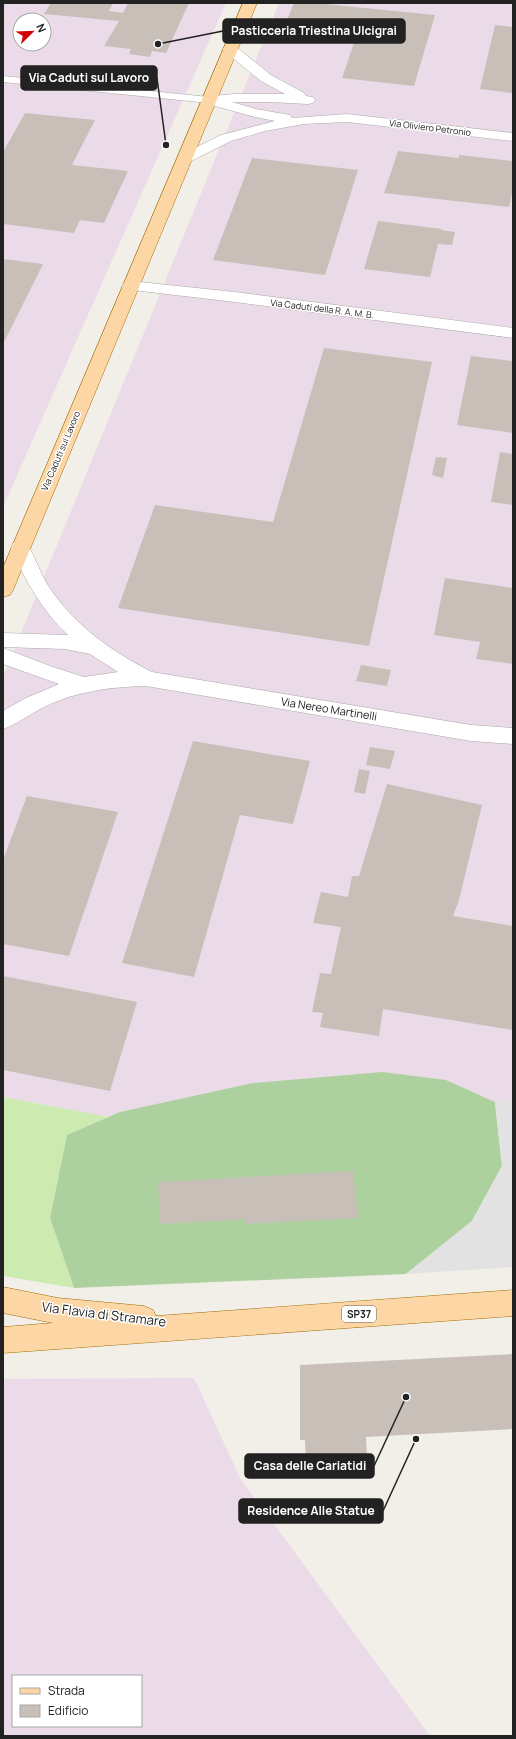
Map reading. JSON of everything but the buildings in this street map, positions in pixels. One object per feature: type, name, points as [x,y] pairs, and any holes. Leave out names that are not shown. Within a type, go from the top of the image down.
[{"type":"main road","name":"Via Caduti sul Lavoro","points":[[3,590],[250,3]]},
{"type":"main road","name":"Via Flavia di Stramare","points":[[3,1300],[58,1311],[205,1326]]},
{"type":"main road","name":"Via Flavia di Stramare","points":[[3,1340],[513,1303]]},
{"type":"street","name":"Via Oliviero Petronio","points":[[230,49],[266,78],[347,118]]},
{"type":"street","name":"Via Oliviero Petronio","points":[[209,100],[231,97],[273,97],[308,100]]},
{"type":"street","name":"Via Oliviero Petronio","points":[[209,100],[255,113],[304,120]]},
{"type":"street","name":"Via Oliviero Petronio","points":[[184,160],[226,138],[263,127],[304,120],[347,118],[513,137]]},
{"type":"street","name":"Via Caduti della R. A. M. B.","points":[[130,286],[235,297],[513,333]]},
{"type":"street","name":"Via Nereo Martinelli","points":[[20,548],[34,578],[48,601],[77,633],[118,664],[146,679]]},
{"type":"street","name":"Via Nereo Martinelli","points":[[3,640],[65,642],[95,647]]},
{"type":"street","name":"Via Nereo Martinelli","points":[[3,655],[46,673],[84,684]]},
{"type":"street","name":"Via Nereo Martinelli","points":[[3,721],[40,701],[84,684],[115,680],[146,679],[463,732],[513,736]]},
{"type":"lane","name":"Via Oliviero Petronio","points":[[3,79],[209,100]]},
{"type":"shaded area","points":[[3,3],[226,3],[3,507]]},
{"type":"shaded area","points":[[279,3],[513,3],[513,1101],[495,1102],[446,1080],[120,1112],[109,1117],[3,1097],[3,677]]},
{"type":"shaded area","points":[[513,1101],[513,1267],[406,1274],[472,1221],[502,1166],[495,1102]]},
{"type":"shaded area","points":[[194,1378],[240,1478],[430,1736],[3,1736],[3,1379]]},
{"type":"green space","points":[[382,1072],[446,1080],[495,1102],[502,1166],[472,1221],[406,1274],[74,1288],[50,1218],[67,1135],[120,1112],[253,1083]]},
{"type":"green space","points":[[3,1097],[109,1117],[67,1135],[50,1218],[74,1288],[3,1276]]},
{"type":"place","name":"Pasticceria Triestina Ulcigrai","points":[[158,44]]},
{"type":"place","name":"Via Caduti sul Lavoro","points":[[166,145]]},
{"type":"place","name":"Casa delle Cariatidi","points":[[406,1397]]},
{"type":"place","name":"Residence Alle Statue","points":[[416,1439]]}]
